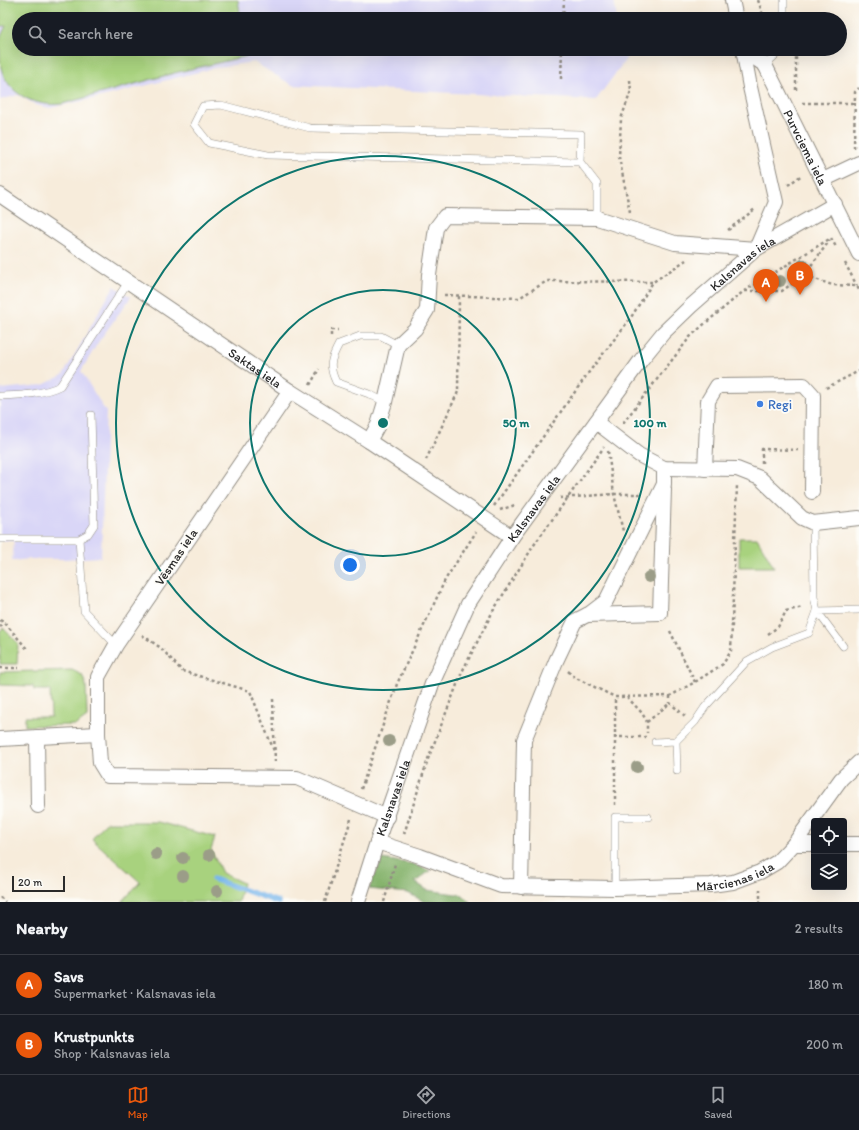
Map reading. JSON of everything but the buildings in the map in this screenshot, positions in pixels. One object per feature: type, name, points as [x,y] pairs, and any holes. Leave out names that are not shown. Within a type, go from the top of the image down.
[{"type":"street","points":[[732,0],[735,12]]},
{"type":"street","points":[[369,441],[378,425],[385,402],[398,345],[415,329],[427,310],[429,275],[436,228],[446,216],[596,218],[675,243],[756,249],[776,202],[750,86],[745,56]]},
{"type":"street","name":"Purvciema iela","points":[[752,56],[765,65],[859,254]]},
{"type":"street","points":[[823,180],[859,163]]},
{"type":"street","name":"Saktas iela","points":[[0,195],[290,391],[369,441],[512,538]]},
{"type":"street","name":"Kalsnavas iela","points":[[358,902],[377,842],[432,684],[464,611],[512,538],[641,360],[663,333],[691,306],[756,249],[835,204]]},
{"type":"street","points":[[705,469],[708,401],[717,386],[804,385],[813,395],[812,492]]},
{"type":"street","name":"Vēsmas iela","points":[[290,391],[116,645],[98,677],[98,734],[100,763],[108,776],[297,778],[386,817]]},
{"type":"street","points":[[596,422],[639,455],[664,468],[737,469],[760,478],[802,518],[813,523],[859,518]]},
{"type":"street","points":[[587,615],[660,613],[664,468]]},
{"type":"street","points":[[521,887],[524,740],[556,661],[575,621],[587,615],[606,601],[664,484]]},
{"type":"street","points":[[0,739],[98,734]]},
{"type":"street","points":[[37,737],[38,806]]},
{"type":"street","name":"Mārcienas iela","points":[[377,842],[501,886],[615,888],[710,885],[733,882],[760,872],[777,862],[794,844],[841,779],[859,762]]},
{"type":"street","points":[[794,844],[811,844]]},
{"type":"street","points":[[847,844],[859,844]]},
{"type":"lane","points":[[784,0],[784,12]]},
{"type":"lane","points":[[765,65],[775,56]]},
{"type":"lane","points":[[580,162],[268,155],[209,143],[194,124],[203,106],[221,105],[310,128],[581,134],[580,162],[597,184],[596,218]]},
{"type":"lane","points":[[0,396],[35,394],[60,386],[128,282]]},
{"type":"lane","points":[[385,402],[369,394],[336,382],[331,372],[332,358],[339,344],[360,336],[382,336],[398,345]]},
{"type":"lane","points":[[0,539],[79,539],[88,534],[94,525],[91,415]]},
{"type":"lane","points":[[813,523],[814,597],[817,612],[843,646]]},
{"type":"lane","points":[[79,539],[84,611],[116,645]]},
{"type":"lane","points":[[817,612],[859,610]]},
{"type":"lane","points":[[655,742],[676,741],[695,722],[705,707],[747,661],[772,646],[809,633],[817,612]]},
{"type":"lane","points":[[676,741],[677,771]]},
{"type":"lane","points":[[615,888],[615,817],[648,817]]},
{"type":"path","points":[[563,12],[564,0]]},
{"type":"path","points":[[758,0],[762,12]]},
{"type":"path","points":[[561,79],[562,56]]},
{"type":"path","points":[[630,80],[631,91],[621,120],[619,157],[634,230]]},
{"type":"path","points":[[854,148],[855,92],[859,88]]},
{"type":"path","points":[[796,103],[855,103]]},
{"type":"path","points":[[708,246],[774,195],[816,166]]},
{"type":"path","points":[[831,238],[838,252]]},
{"type":"path","points":[[744,291],[782,291],[804,275],[831,238]]},
{"type":"path","points":[[613,436],[690,337],[744,291],[831,238]]},
{"type":"path","points":[[842,259],[859,290]]},
{"type":"path","points":[[804,275],[832,285],[857,286]]},
{"type":"path","points":[[428,295],[519,298],[547,281],[653,282]]},
{"type":"path","points":[[418,475],[458,392],[459,296]]},
{"type":"path","points":[[813,395],[859,371]]},
{"type":"path","points":[[384,902],[399,849],[428,759],[462,672],[493,611],[534,545],[607,443],[614,494],[625,537]]},
{"type":"path","points":[[760,478],[762,449],[812,450]]},
{"type":"path","points":[[723,664],[730,651],[737,469]]},
{"type":"path","points":[[568,498],[614,494],[643,494]]},
{"type":"path","points":[[766,635],[778,627],[786,611],[815,603]]},
{"type":"path","points":[[0,620],[5,623],[28,650]]},
{"type":"path","points":[[0,627],[5,623]]},
{"type":"path","points":[[129,626],[161,648],[182,671],[250,691],[274,751]]},
{"type":"path","points":[[670,631],[695,682]]},
{"type":"path","points":[[556,661],[576,678],[615,697],[626,697],[670,696],[730,660]]},
{"type":"path","points":[[0,668],[19,668]]},
{"type":"path","points":[[670,696],[670,703],[684,715]]},
{"type":"path","points":[[615,697],[615,817]]},
{"type":"path","points":[[614,737],[646,737],[647,722],[642,713],[626,697]]},
{"type":"path","points":[[273,699],[275,766]]},
{"type":"path","points":[[647,722],[670,703]]},
{"type":"path","points":[[0,897],[5,902]]},
{"type":"shaded area","points":[[0,0],[614,0],[616,12],[12,12],[12,56],[625,56],[626,59],[596,100],[292,85],[254,62],[218,67],[101,97],[50,108],[36,105],[18,95],[0,100]]},
{"type":"shaded area","points":[[114,286],[131,297],[99,341],[81,371],[106,412],[101,557],[29,559],[12,561],[14,541],[0,540],[0,389],[43,385],[63,375]]},
{"type":"green space","points":[[0,0],[238,0],[240,12],[12,12],[12,56],[247,56],[178,72],[62,104],[42,103],[24,97],[10,85],[5,77],[1,68],[0,40],[6,26],[0,26]]},
{"type":"green space","points":[[739,538],[757,538],[774,567],[739,567]]},
{"type":"green space","points":[[3,628],[18,643],[17,664],[0,664],[0,631]]},
{"type":"green space","points":[[72,670],[82,675],[86,685],[87,717],[76,725],[25,726],[25,717],[51,717],[50,690],[34,690],[33,686],[0,685],[0,672]]},
{"type":"green space","points":[[106,822],[158,822],[215,837],[211,850],[222,873],[243,883],[238,902],[122,902],[140,882],[92,839]]},
{"type":"green space","points":[[382,859],[413,864],[430,871],[415,882],[427,890],[463,895],[470,902],[425,902],[408,893],[369,889]]},
{"type":"waterway","points":[[213,879],[278,902]]},
{"type":"place","name":"Krustpunkts","points":[[800,295]]},
{"type":"place","name":"Savs","points":[[766,302]]},
{"type":"place","name":"Regi","points":[[760,404]]}]
